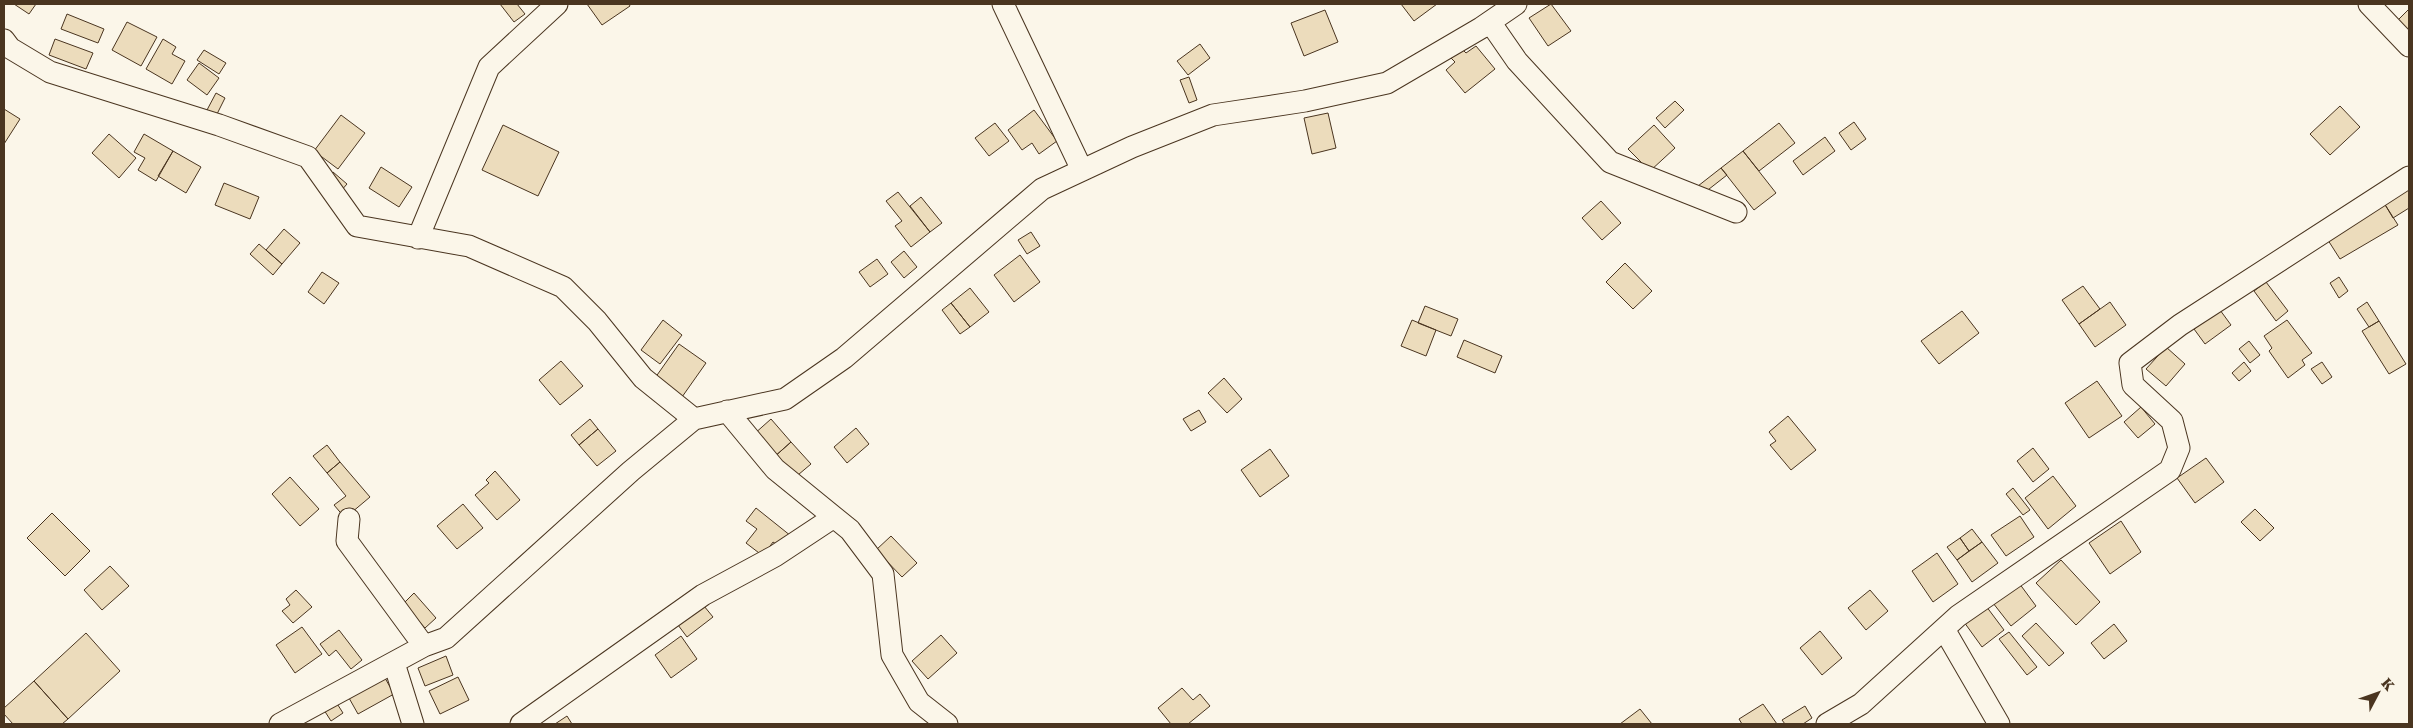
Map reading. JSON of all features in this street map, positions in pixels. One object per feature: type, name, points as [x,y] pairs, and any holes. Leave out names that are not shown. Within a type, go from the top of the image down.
[{"type":"street","points":[[418,238],[489,67],[557,4]]},
{"type":"street","points":[[1003,4],[1082,170]]},
{"type":"street","points":[[280,724],[424,646],[446,638],[631,471],[694,419],[785,399],[844,358],[1042,189],[1132,146],[1213,115],[1305,101],[1387,83],[1490,22],[1516,4]]},
{"type":"street","points":[[2369,4],[2409,46]]},
{"type":"street","points":[[1490,22],[1517,61],[1610,162],[1736,212]]},
{"type":"street","points":[[4,40],[10,48],[50,72],[219,125],[308,157],[357,226],[469,246],[563,287],[597,321],[643,378],[694,419]]},
{"type":"street","points":[[1827,724],[1861,704],[1958,616],[2170,470],[2179,448],[2172,421],[2133,386],[2130,363],[2180,325],[2409,177]]},
{"type":"street","points":[[728,411],[776,469],[850,530],[883,574],[892,655],[919,702],[947,724]]},
{"type":"street","points":[[521,724],[702,596],[775,556],[834,517]]},
{"type":"street","points":[[349,519],[347,541],[424,646]]},
{"type":"street","points":[[1944,629],[1999,724]]},
{"type":"street","points":[[394,663],[412,724]]},
{"type":"building","points":[[14,4],[36,4],[29,14]]},
{"type":"building","points":[[500,4],[517,4],[525,14],[514,22]]},
{"type":"building","points":[[587,4],[629,4],[630,6],[602,25]]},
{"type":"building","points":[[1401,4],[1437,4],[1414,21]]},
{"type":"building","points":[[1551,4],[1571,31],[1548,46],[1529,18]]},
{"type":"building","points":[[2409,9],[2409,34],[2397,21]]},
{"type":"building","points":[[1325,10],[1338,42],[1304,56],[1291,23]]},
{"type":"building","points":[[67,14],[104,29],[98,43],[61,29]]},
{"type":"building","points":[[127,22],[157,37],[141,66],[112,50]]},
{"type":"building","points":[[55,39],[93,53],[86,69],[49,55]]},
{"type":"building","points":[[163,39],[176,47],[172,54],[185,61],[172,84],[146,69]]},
{"type":"building","points":[[1200,44],[1210,58],[1188,75],[1177,61]]},
{"type":"building","points":[[1476,46],[1495,69],[1465,93],[1446,70],[1455,62],[1451,58],[1462,49],[1466,53]]},
{"type":"building","points":[[204,50],[226,63],[219,74],[197,60]]},
{"type":"building","points":[[199,63],[219,78],[207,95],[187,80]]},
{"type":"building","points":[[1189,77],[1197,100],[1189,103],[1180,80]]},
{"type":"building","points":[[216,93],[225,98],[216,116],[207,110]]},
{"type":"building","points":[[1675,101],[1684,110],[1665,128],[1656,118]]},
{"type":"building","points":[[2340,106],[2360,127],[2330,155],[2310,134]]},
{"type":"building","points":[[4,109],[20,119],[4,144]]},
{"type":"building","points":[[1034,110],[1057,141],[1039,154],[1032,143],[1022,150],[1008,130]]},
{"type":"building","points":[[1328,113],[1336,148],[1312,154],[1304,118]]},
{"type":"building","points":[[341,115],[365,133],[338,169],[314,151]]},
{"type":"building","points":[[1854,122],[1866,139],[1851,150],[1839,133]]},
{"type":"building","points":[[995,123],[1009,141],[989,156],[975,138]]},
{"type":"building","points":[[1779,123],[1795,143],[1759,171],[1743,151]]},
{"type":"building","points":[[503,125],[559,152],[538,196],[482,170]]},
{"type":"building","points":[[1654,125],[1675,148],[1650,171],[1628,149]]},
{"type":"building","points":[[109,134],[136,158],[119,178],[92,153]]},
{"type":"building","points":[[144,134],[173,151],[156,181],[138,170],[145,158],[134,152]]},
{"type":"building","points":[[1825,137],[1835,151],[1803,175],[1793,161]]},
{"type":"building","points":[[173,151],[201,167],[186,193],[158,176]]},
{"type":"building","points":[[1743,151],[1776,193],[1754,210],[1721,168]]},
{"type":"building","points":[[381,167],[412,187],[399,207],[369,188]]},
{"type":"building","points":[[1721,168],[1727,175],[1704,193],[1698,186]]},
{"type":"building","points":[[333,172],[347,184],[340,192],[326,180]]},
{"type":"building","points":[[224,183],[259,197],[250,219],[215,205]]},
{"type":"building","points":[[2409,188],[2409,208],[2393,218],[2384,203]]},
{"type":"building","points":[[898,192],[930,232],[911,247],[895,226],[902,221],[886,201]]},
{"type":"building","points":[[921,197],[942,223],[930,232],[910,206]]},
{"type":"building","points":[[1601,201],[1621,223],[1602,240],[1582,218]]},
{"type":"building","points":[[2384,203],[2398,225],[2340,259],[2326,237]]},
{"type":"building","points":[[284,229],[300,243],[282,264],[266,250]]},
{"type":"building","points":[[1031,232],[1040,246],[1027,254],[1018,240]]},
{"type":"building","points":[[259,244],[282,264],[273,275],[250,254]]},
{"type":"building","points":[[904,251],[917,267],[904,278],[891,262]]},
{"type":"building","points":[[1020,255],[1040,282],[1014,302],[994,275]]},
{"type":"building","points":[[877,259],[888,274],[870,287],[859,272]]},
{"type":"building","points":[[1625,263],[1652,291],[1633,309],[1606,282]]},
{"type":"building","points":[[322,272],[339,283],[324,304],[308,292]]},
{"type":"building","points":[[2339,277],[2348,291],[2339,298],[2330,283]]},
{"type":"building","points":[[2266,282],[2288,311],[2276,321],[2254,291]]},
{"type":"building","points":[[2083,286],[2100,309],[2079,324],[2062,300]]},
{"type":"building","points":[[970,288],[989,312],[970,327],[951,303]]},
{"type":"building","points":[[2110,302],[2126,325],[2095,347],[2079,324]]},
{"type":"building","points":[[2367,302],[2379,321],[2369,327],[2357,309]]},
{"type":"building","points":[[951,303],[970,327],[960,334],[942,310]]},
{"type":"building","points":[[1425,306],[1458,319],[1451,336],[1418,323]]},
{"type":"building","points":[[2220,310],[2231,325],[2205,344],[2194,329]]},
{"type":"building","points":[[1962,311],[1979,333],[1939,364],[1921,341]]},
{"type":"building","points":[[663,320],[682,335],[660,364],[641,350]]},
{"type":"building","points":[[1412,320],[1436,330],[1426,356],[1401,346]]},
{"type":"building","points":[[2287,320],[2312,353],[2302,360],[2305,365],[2288,378],[2269,351],[2272,348],[2264,336]]},
{"type":"building","points":[[2379,321],[2406,364],[2389,374],[2362,331]]},
{"type":"building","points":[[1464,340],[1502,356],[1495,373],[1457,357]]},
{"type":"building","points":[[2249,341],[2260,355],[2250,363],[2239,349]]},
{"type":"building","points":[[679,344],[706,363],[682,397],[655,378]]},
{"type":"building","points":[[2166,347],[2185,364],[2166,386],[2146,369]]},
{"type":"building","points":[[561,361],[583,386],[560,405],[539,380]]},
{"type":"building","points":[[2244,362],[2251,371],[2239,381],[2232,373]]},
{"type":"building","points":[[2322,362],[2332,377],[2322,384],[2311,369]]},
{"type":"building","points":[[1224,378],[1242,399],[1227,413],[1208,393]]},
{"type":"building","points":[[2097,381],[2122,416],[2089,438],[2065,403]]},
{"type":"building","points":[[2141,407],[2155,424],[2138,438],[2124,422]]},
{"type":"building","points":[[1199,410],[1206,422],[1191,431],[1183,419]]},
{"type":"building","points":[[1788,416],[1816,450],[1791,470],[1770,445],[1776,441],[1769,432]]},
{"type":"building","points":[[590,419],[598,429],[579,445],[571,435]]},
{"type":"building","points":[[771,419],[791,442],[773,458],[753,435]]},
{"type":"building","points":[[856,428],[869,444],[847,463],[834,447]]},
{"type":"building","points":[[598,429],[616,451],[597,466],[579,445]]},
{"type":"building","points":[[791,442],[811,464],[792,480],[773,458]]},
{"type":"building","points":[[327,445],[340,462],[327,473],[313,456]]},
{"type":"building","points":[[2033,448],[2049,469],[2033,482],[2017,461]]},
{"type":"building","points":[[1270,449],[1289,476],[1260,497],[1241,470]]},
{"type":"building","points":[[2206,458],[2224,482],[2195,503],[2177,478]]},
{"type":"building","points":[[340,462],[370,497],[345,518],[334,505],[346,496],[327,473]]},
{"type":"building","points":[[495,471],[520,500],[497,520],[475,495],[489,483],[486,480]]},
{"type":"building","points":[[2053,476],[2076,506],[2048,529],[2025,498]]},
{"type":"building","points":[[290,477],[319,509],[300,526],[272,494]]},
{"type":"building","points":[[2013,488],[2030,510],[2023,515],[2006,494]]},
{"type":"building","points":[[463,504],[483,528],[457,549],[437,526]]},
{"type":"building","points":[[756,508],[791,536],[782,548],[773,542],[763,556],[746,543],[757,529],[746,521]]},
{"type":"building","points":[[2255,509],[2274,528],[2260,541],[2241,522]]},
{"type":"building","points":[[52,513],[90,551],[65,576],[27,538]]},
{"type":"building","points":[[2020,516],[2034,537],[2006,556],[1991,535]]},
{"type":"building","points":[[2121,521],[2141,552],[2110,574],[2089,543]]},
{"type":"building","points":[[1972,529],[1982,542],[1969,551],[1960,538]]},
{"type":"building","points":[[891,536],[917,563],[902,577],[876,550]]},
{"type":"building","points":[[1960,538],[1969,551],[1957,560],[1947,547]]},
{"type":"building","points":[[1982,542],[1998,563],[1972,582],[1957,560]]},
{"type":"building","points":[[1937,553],[1958,584],[1933,602],[1912,571]]},
{"type":"building","points":[[2061,560],[2100,602],[2076,625],[2036,583]]},
{"type":"building","points":[[110,566],[129,586],[102,610],[84,590]]},
{"type":"building","points":[[2019,583],[2036,606],[2011,626],[1993,603]]},
{"type":"building","points":[[296,590],[312,607],[293,623],[282,611],[290,605],[286,599]]},
{"type":"building","points":[[1870,590],[1888,611],[1866,630],[1848,608]]},
{"type":"building","points":[[414,593],[436,618],[425,628],[403,604]]},
{"type":"building","points":[[704,606],[713,617],[687,637],[678,625]]},
{"type":"building","points":[[1986,606],[2004,630],[1982,647],[1964,622]]},
{"type":"building","points":[[2036,623],[2064,653],[2049,666],[2022,636]]},
{"type":"building","points":[[2114,624],[2127,641],[2104,659],[2091,643]]},
{"type":"building","points":[[302,627],[322,654],[295,673],[276,645]]},
{"type":"building","points":[[339,630],[362,660],[351,669],[336,650],[329,656],[320,644]]},
{"type":"building","points":[[1820,631],[1842,658],[1822,675],[1800,648]]},
{"type":"building","points":[[2009,632],[2037,667],[2027,675],[1999,639]]},
{"type":"building","points":[[86,633],[120,671],[68,719],[34,681]]},
{"type":"building","points":[[941,635],[957,653],[928,679],[912,661]]},
{"type":"building","points":[[681,636],[697,659],[671,678],[655,655]]},
{"type":"building","points":[[446,656],[453,675],[425,686],[418,668]]},
{"type":"building","points":[[458,677],[469,700],[440,714],[429,691]]},
{"type":"building","points":[[385,678],[394,694],[358,714],[349,698]]},
{"type":"building","points":[[34,681],[68,719],[62,724],[13,724],[4,714],[4,708]]},
{"type":"building","points":[[1182,688],[1193,700],[1200,694],[1210,706],[1188,724],[1171,724],[1158,708]]},
{"type":"building","points":[[336,702],[343,713],[331,721],[324,710]]},
{"type":"building","points":[[1763,704],[1777,724],[1742,724],[1739,719]]},
{"type":"building","points":[[1805,706],[1812,718],[1803,724],[1785,724],[1782,720]]},
{"type":"building","points":[[1640,709],[1652,724],[1620,724]]},
{"type":"building","points":[[567,716],[572,724],[555,724]]}]
